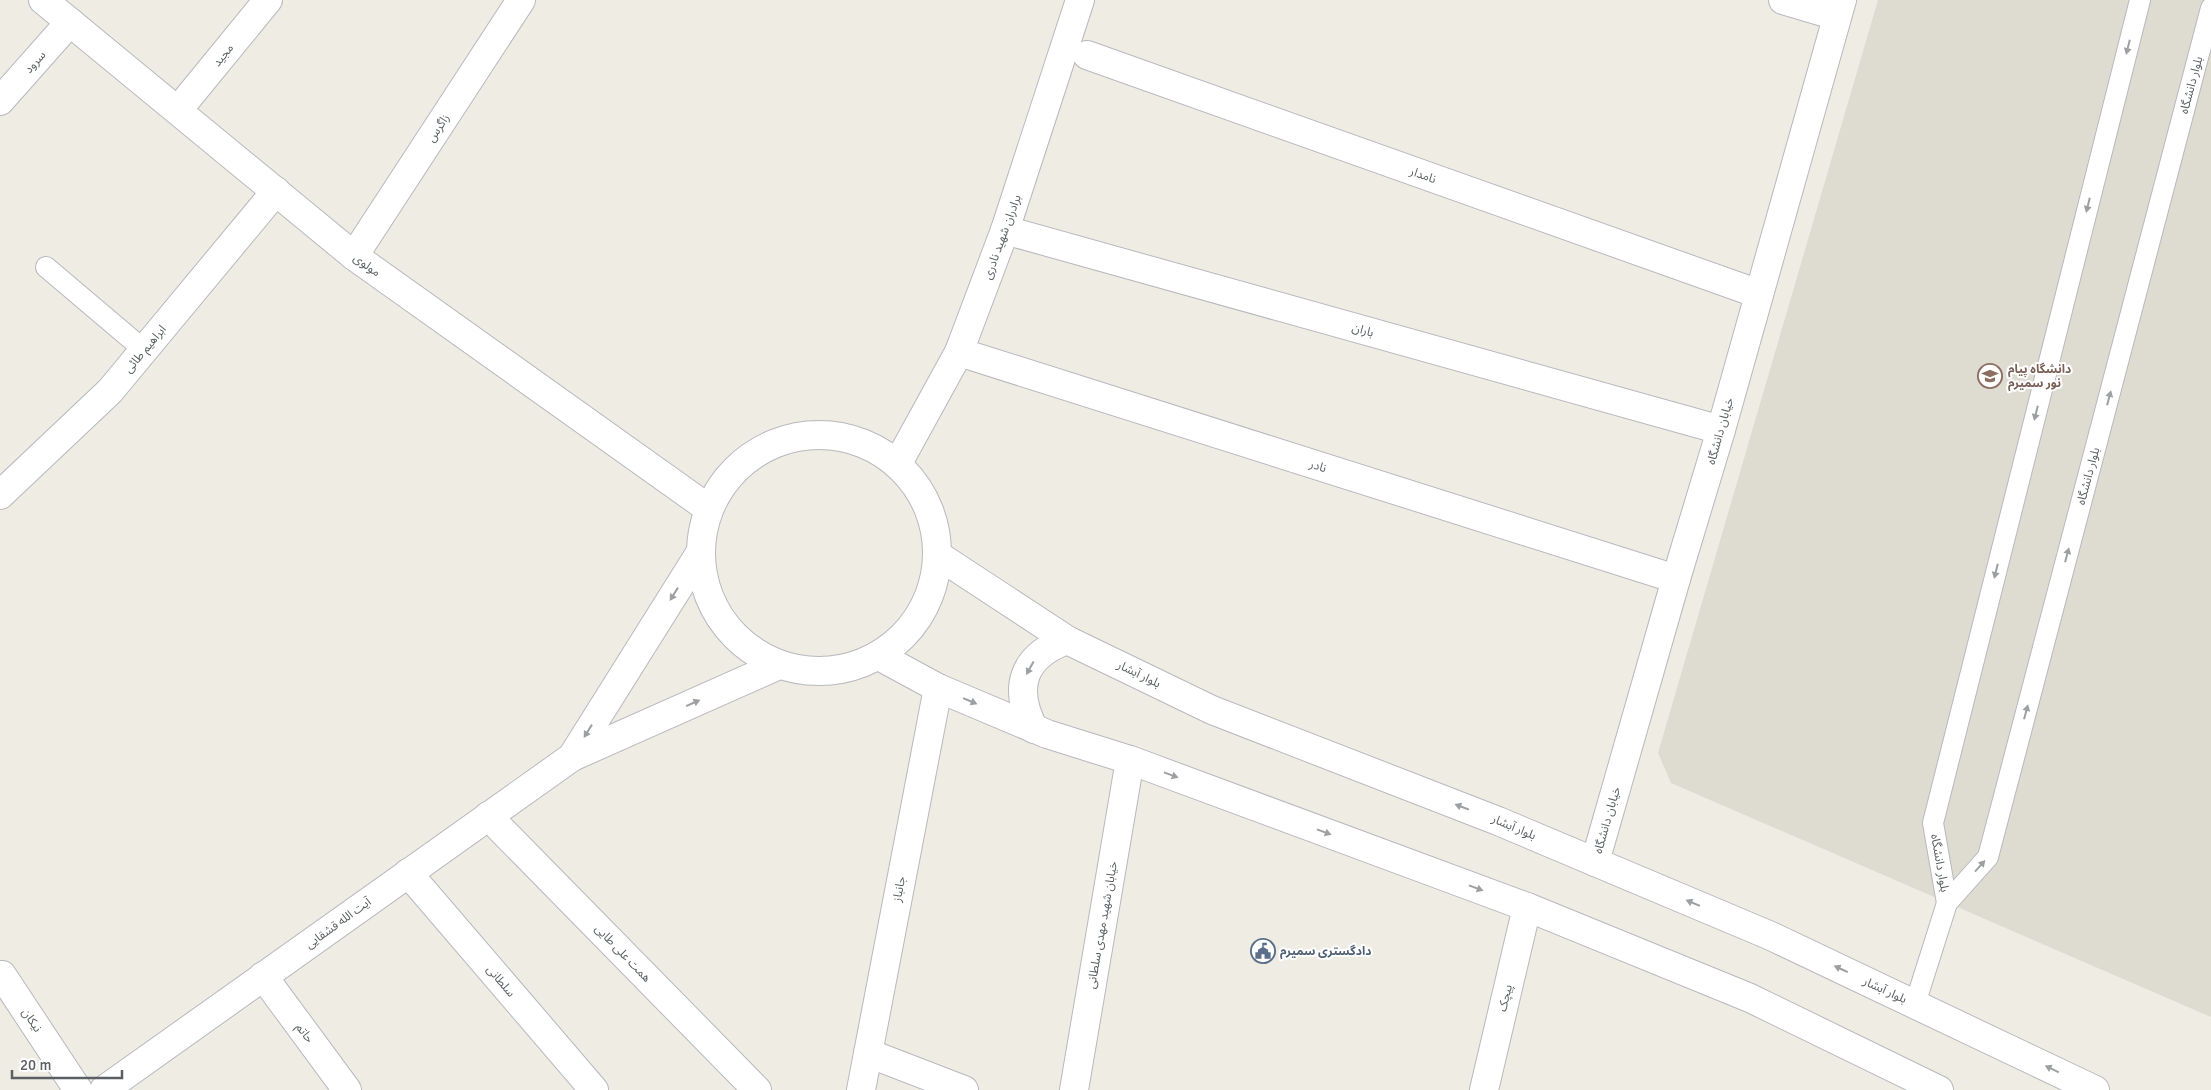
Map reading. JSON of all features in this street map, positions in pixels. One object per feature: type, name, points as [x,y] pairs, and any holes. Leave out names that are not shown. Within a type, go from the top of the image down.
[{"type":"street","name":"مولوی","points":[[43,0],[354,256],[709,509]]},
{"type":"street","name":"مجید","points":[[178,110],[268,0]]},
{"type":"street","name":"زاگرس","points":[[354,256],[521,0]]},
{"type":"street","name":"برادران شهید نادری","points":[[898,464],[959,352],[1005,230],[1080,0]]},
{"type":"street","points":[[1783,0],[1840,8]]},
{"type":"street","name":"خیابان دانشگاه","points":[[1595,862],[1721,430],[1840,8]]},
{"type":"street","name":"سرود","points":[[0,101],[70,22]]},
{"type":"street","name":"نامدار","points":[[1087,56],[1759,294]]},
{"type":"street","name":"ابراهیم طائی","points":[[0,495],[110,391],[276,191]]},
{"type":"street","name":"باران","points":[[1005,230],[1721,430]]},
{"type":"street","name":"نادر","points":[[959,352],[1676,579]]},
{"type":"street","points":[[829,435],[866,444],[898,464],[920,490],[935,522],[939,556],[931,595],[910,630],[879,656],[847,669],[813,672],[779,665],[747,647],[722,621],[706,589],[700,553],[703,530],[709,509],[728,476],[757,452],[792,438],[829,435]]},
{"type":"street","points":[[572,757],[700,553]]},
{"type":"street","name":"بلوار آبشار","points":[[939,556],[1067,640],[1212,710],[1498,821],[1771,936],[2095,1090]]},
{"type":"street","points":[[1034,728],[1025,712],[1023,693],[1026,675],[1035,659],[1049,647],[1067,640]]},
{"type":"street","points":[[879,656],[938,688],[1034,728],[1130,760],[1527,907],[1750,998],[1939,1090]]},
{"type":"street","points":[[572,757],[779,665]]},
{"type":"street","name":"جانباز","points":[[861,1090],[938,688]]},
{"type":"street","name":"آیت الله قشقایی","points":[[104,1090],[572,757]]},
{"type":"street","name":"خیابان شهید مهدی سلطانی","points":[[1074,1090],[1130,760]]},
{"type":"street","name":"همت علی طایی","points":[[488,816],[757,1090]]},
{"type":"street","name":"سلطانی","points":[[408,873],[594,1090]]},
{"type":"street","name":"پیچک","points":[[1484,1090],[1527,907]]},
{"type":"street","name":"نیکان","points":[[2,975],[78,1090]]},
{"type":"street","name":"حاتم","points":[[263,976],[347,1090]]},
{"type":"street","points":[[868,1053],[964,1090]]},
{"type":"lane","name":"بلوار دانشگاه","points":[[1947,903],[1933,823],[2140,0]]},
{"type":"lane","name":"بلوار دانشگاه","points":[[1947,903],[1988,857],[2211,8]]},
{"type":"lane","points":[[46,267],[144,350]]},
{"type":"lane","points":[[1915,1004],[1947,903]]},
{"type":"shaded area","name":"دانشگاه پیام نور سمیرم","points":[[1878,0],[2211,0],[2211,1017],[1671,783],[1658,753]]},
{"type":"place","name":"دانشگاه پیام نور سمیرم","points":[[1990,376]]},
{"type":"place","name":"دادگستری سمیرم","points":[[1263,951]]}]
